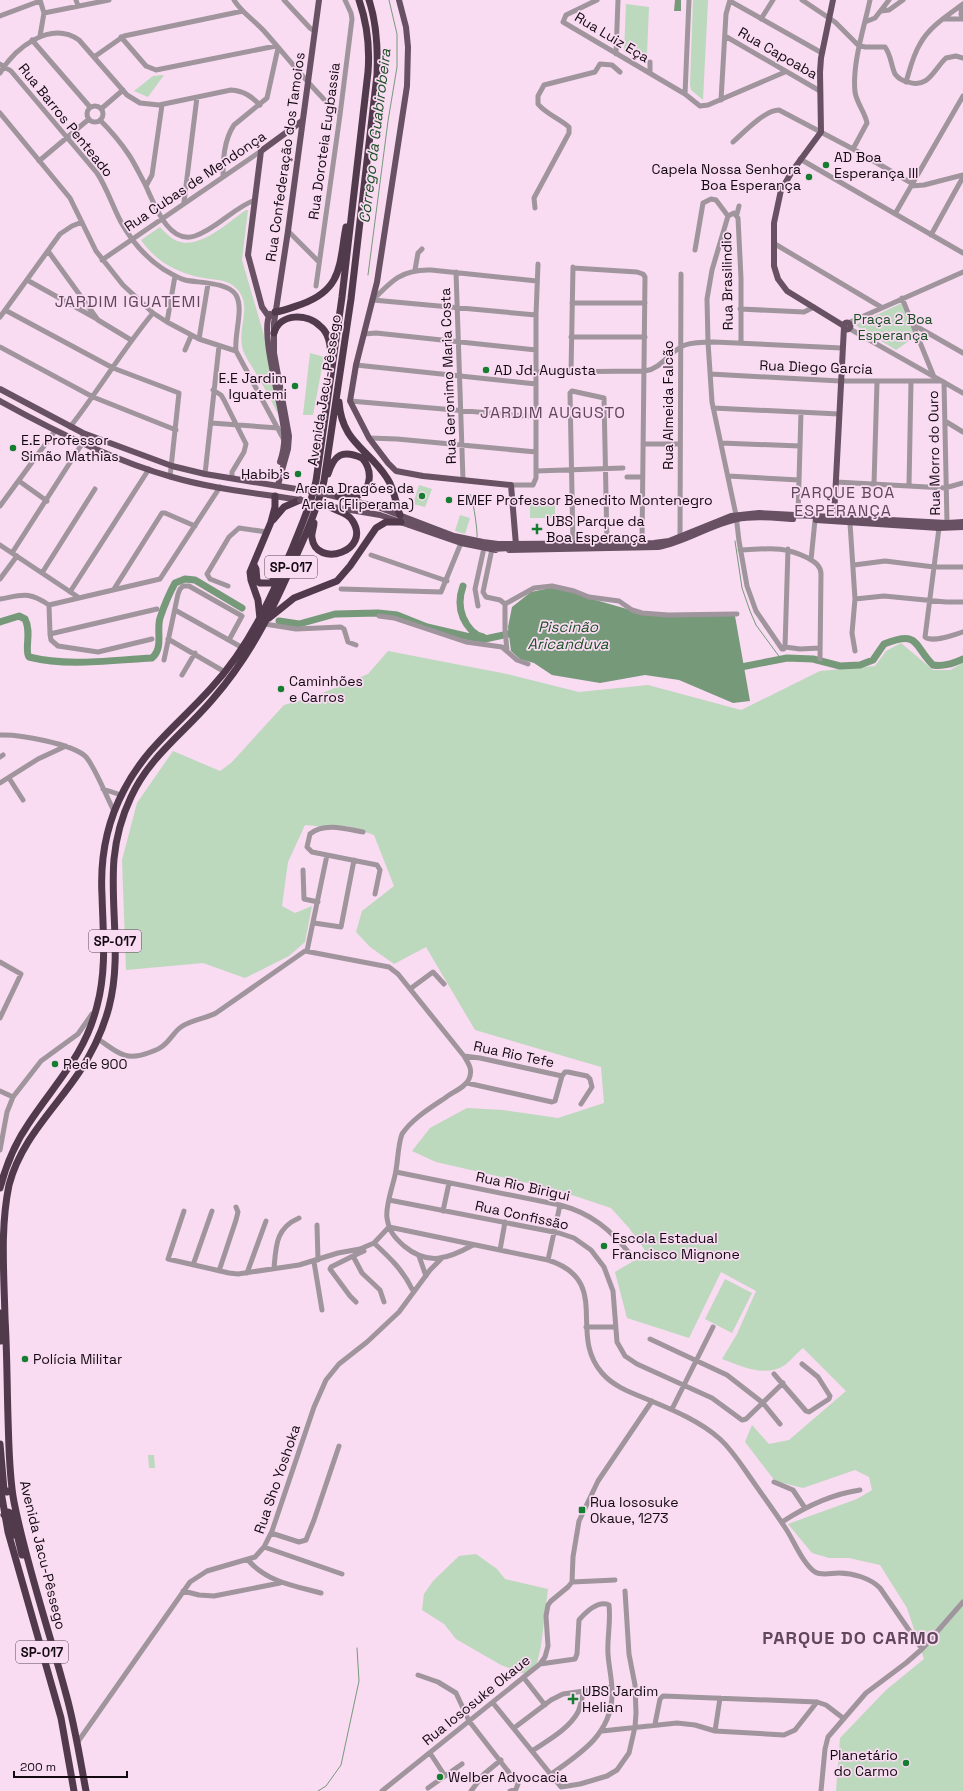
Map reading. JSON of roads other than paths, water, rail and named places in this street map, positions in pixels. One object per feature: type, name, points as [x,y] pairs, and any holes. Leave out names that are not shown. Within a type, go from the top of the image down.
[{"type":"highway","name":"Avenida Jacu-Pêssego","points":[[0,1188],[7,1165],[16,1144],[28,1124],[74,1062],[88,1034],[98,1005],[105,960],[102,894],[104,854],[114,811],[132,775],[148,752],[225,672],[264,621],[314,490],[332,369],[353,206],[368,72],[369,52],[365,16],[359,0]]},
{"type":"highway","name":"Avenida Jacu-Pêssego","points":[[86,1791],[66,1694],[32,1576],[12,1488],[9,1454],[6,1352],[2,1291],[2,1225],[8,1189],[14,1169],[31,1135],[77,1075],[98,1039],[109,1008],[115,973],[114,860],[119,832],[125,811],[136,788],[154,760],[218,693],[248,652],[314,515],[324,481],[351,299],[377,74],[377,38],[369,0]]},
{"type":"highway","points":[[273,315],[311,301],[332,285],[338,273],[348,221],[353,206]]},
{"type":"highway","points":[[273,315],[312,320],[324,330],[330,347],[332,369]]},
{"type":"highway","points":[[274,333],[279,323],[292,317]]},
{"type":"highway","points":[[275,496],[275,507],[271,522],[251,568],[250,576],[264,621],[294,598],[337,581],[350,566],[376,528],[386,522],[401,519],[394,491],[386,476],[352,440],[345,429],[340,413],[338,390]]},
{"type":"highway","points":[[324,481],[327,478],[334,460],[339,455],[350,454],[362,458],[369,469],[370,475],[367,486],[357,496],[338,496]]},
{"type":"highway","points":[[271,522],[283,508],[300,500]]},
{"type":"highway","points":[[314,515],[312,540],[318,548],[330,554],[337,554],[348,550],[352,546],[355,535],[352,520],[346,515],[332,510],[328,506]]},
{"type":"highway","points":[[254,564],[257,581],[263,584],[271,583],[284,568]]},
{"type":"highway","points":[[0,1313],[2,1344],[6,1352]]},
{"type":"highway","points":[[0,1444],[4,1490],[8,1492],[12,1488]]},
{"type":"highway","name":"Avenida Jacu-Pêssego","points":[[0,1486],[1,1504],[29,1612],[52,1682],[61,1718],[74,1791]]},
{"type":"highway","points":[[12,1488],[10,1495],[1,1504],[10,1507],[12,1511],[27,1570],[32,1576]]},
{"type":"highway","points":[[4,1515],[8,1512],[10,1513],[19,1549],[23,1556]]},
{"type":"main road","points":[[399,0],[406,27],[408,47],[408,86],[377,282],[356,365],[350,401],[369,438],[396,471],[511,485],[516,544]]},
{"type":"main road","points":[[833,0],[822,53],[820,72],[821,132],[786,179],[778,199],[774,223],[774,266],[780,283],[787,291],[848,326],[843,338],[842,348],[834,519]]},
{"type":"main road","name":"Rua Confederação dos Tamoios","points":[[276,485],[284,441],[284,427],[268,343],[288,230],[302,121],[320,2]]},
{"type":"main road","name":"Rua Cubas de Mendonça","points":[[261,151],[302,121]]},
{"type":"main road","points":[[261,151],[248,260],[262,307],[273,315]]},
{"type":"main road","name":"Rua Confederação dos Tamoios","points":[[273,315],[274,353],[289,436],[288,449],[276,485]]},
{"type":"main road","points":[[0,389],[83,433],[172,466],[205,474],[338,496],[378,507],[401,519],[461,542],[484,548],[510,550],[658,547],[679,542],[736,517],[815,520],[834,519],[850,523],[939,528],[963,526]]},
{"type":"main road","points":[[0,401],[83,443],[170,477],[190,482],[300,500],[401,519],[483,542],[516,544],[661,542],[680,537],[736,517],[759,513],[834,519],[947,523],[963,522]]},
{"type":"main road","points":[[190,482],[203,479],[205,474]]},
{"type":"main road","points":[[492,549],[512,548],[516,544]]},
{"type":"street","points":[[0,16],[40,0],[44,13],[40,36]]},
{"type":"street","points":[[76,0],[78,6]]},
{"type":"street","points":[[44,13],[109,0]]},
{"type":"street","points":[[234,0],[263,30],[308,83],[340,115]]},
{"type":"street","points":[[284,0],[310,28],[315,31]]},
{"type":"street","name":"Rua Doroteia Eugbassia","points":[[316,286],[352,19],[345,0]]},
{"type":"street","name":"Rua Luiz Eça","points":[[597,0],[566,16],[563,22],[685,94],[702,106],[721,100]]},
{"type":"street","points":[[616,54],[618,0]]},
{"type":"street","points":[[685,94],[689,0]]},
{"type":"street","points":[[761,19],[773,0]]},
{"type":"street","points":[[802,0],[835,22],[854,43],[860,46],[885,47],[895,73],[899,78],[906,82],[913,84],[925,82],[934,75],[946,58],[956,56],[963,58]]},
{"type":"street","points":[[853,149],[868,123],[855,91],[860,46],[870,0]]},
{"type":"street","points":[[865,22],[872,20],[889,0]]},
{"type":"street","points":[[881,11],[888,10],[903,0]]},
{"type":"street","points":[[785,72],[721,100],[726,14],[730,1],[822,53]]},
{"type":"street","points":[[943,20],[963,19],[962,5]]},
{"type":"street","points":[[906,82],[920,44],[927,33],[962,5]]},
{"type":"street","points":[[94,57],[121,37],[243,11]]},
{"type":"street","points":[[0,73],[2,65],[32,40],[40,36],[64,34],[74,36],[79,40],[123,90],[132,99],[140,103],[153,106],[162,105],[238,90],[249,95],[260,105]]},
{"type":"street","name":"Rua Capoaba","points":[[725,36],[820,91]]},
{"type":"street","points":[[121,37],[146,66],[156,70],[277,47]]},
{"type":"street","points":[[32,40],[90,108]]},
{"type":"street","points":[[223,177],[226,144],[231,130],[234,125],[260,105],[269,94],[277,47]]},
{"type":"street","points":[[650,62],[650,73]]},
{"type":"street","points":[[535,208],[534,198],[569,133],[569,127],[561,119],[542,109],[538,104],[538,96],[544,85],[595,72],[600,64],[612,65],[620,72]]},
{"type":"street","name":"Rua Barros Penteado","points":[[2,65],[11,71],[68,138],[104,185],[121,221],[146,256],[175,276],[187,280],[226,287],[236,294],[239,306],[235,338],[236,351],[284,441]]},
{"type":"street","points":[[102,109],[123,90]]},
{"type":"street","points":[[895,214],[963,96]]},
{"type":"street","points":[[184,202],[197,97]]},
{"type":"street","points":[[146,186],[152,175],[162,105]]},
{"type":"street","points":[[95,106],[102,109],[103,114],[100,120],[94,122],[89,119],[87,113],[90,108],[95,106]]},
{"type":"street","points":[[734,142],[766,114],[776,110],[783,111],[853,149],[912,185],[924,185],[963,176]]},
{"type":"street","points":[[0,113],[70,198],[102,260],[123,285],[153,313],[167,322],[191,336],[236,351]]},
{"type":"street","points":[[39,161],[89,119]]},
{"type":"street","points":[[100,120],[129,154],[161,218],[171,230],[177,234],[192,237],[206,231],[239,208],[255,200]]},
{"type":"street","name":"Rua Cubas de Mendonça","points":[[102,260],[184,202],[261,151]]},
{"type":"street","points":[[800,159],[931,235],[962,251]]},
{"type":"street","points":[[931,235],[963,176]]},
{"type":"street","points":[[695,250],[700,214],[704,203],[711,199],[716,200],[728,216]]},
{"type":"street","name":"Rua Brasilindio","points":[[738,206],[737,216],[741,343]]},
{"type":"street","points":[[737,216],[734,213],[728,216],[709,283],[707,309],[713,408],[736,517],[745,578],[753,605],[782,649],[785,647],[800,649],[820,648]]},
{"type":"street","points":[[0,317],[63,231],[82,222]]},
{"type":"street","points":[[288,230],[319,262]]},
{"type":"street","points":[[775,244],[881,307]]},
{"type":"street","points":[[415,270],[418,253],[422,249]]},
{"type":"street","points":[[48,251],[98,320]]},
{"type":"street","points":[[511,485],[533,485],[535,482],[537,417],[536,315],[538,264]]},
{"type":"street","points":[[571,372],[572,267],[637,272],[644,275],[645,371],[642,543]]},
{"type":"street","points":[[373,300],[398,277],[415,270],[456,272],[537,281]]},
{"type":"street","name":"Rua Geronimo Maria Costa","points":[[456,272],[463,480]]},
{"type":"street","points":[[963,272],[881,307],[848,326],[963,393]]},
{"type":"street","name":"Rua Almeida Falcão","points":[[680,537],[681,274]]},
{"type":"street","points":[[167,322],[175,276]]},
{"type":"street","points":[[27,280],[131,340]]},
{"type":"street","points":[[377,282],[386,287]]},
{"type":"street","points":[[199,339],[208,284]]},
{"type":"street","points":[[902,298],[932,375]]},
{"type":"street","points":[[373,300],[536,315]]},
{"type":"street","points":[[572,303],[645,303]]},
{"type":"street","points":[[740,309],[804,312],[814,307]]},
{"type":"street","points":[[5,310],[113,368],[179,393],[170,477]]},
{"type":"street","points":[[70,427],[93,397],[131,340],[153,313]]},
{"type":"street","points":[[914,326],[963,353]]},
{"type":"street","points":[[364,334],[376,333],[536,350]]},
{"type":"street","points":[[185,350],[191,336]]},
{"type":"street","points":[[571,337],[645,337]]},
{"type":"street","points":[[536,372],[645,371],[661,365],[680,347],[708,342],[842,348]]},
{"type":"street","points":[[205,474],[219,346]]},
{"type":"street","points":[[0,347],[93,397],[176,430]]},
{"type":"street","points":[[356,365],[536,384]]},
{"type":"street","name":"Rua Diego Garcia","points":[[710,374],[840,381],[943,382]]},
{"type":"street","points":[[921,382],[932,375]]},
{"type":"street","points":[[874,484],[877,382]]},
{"type":"street","points":[[909,486],[911,382]]},
{"type":"street","name":"Rua Morro do Ouro","points":[[943,382],[947,523]]},
{"type":"street","points":[[214,390],[221,395],[238,425],[246,444],[244,452],[232,472],[232,478]]},
{"type":"street","points":[[574,543],[570,392],[572,391],[604,398],[607,543]]},
{"type":"street","points":[[350,401],[537,417]]},
{"type":"street","points":[[713,408],[839,414]]},
{"type":"street","points":[[798,515],[802,412]]},
{"type":"street","points":[[945,421],[963,432]]},
{"type":"street","points":[[211,423],[278,428]]},
{"type":"street","points":[[0,506],[55,430]]},
{"type":"street","points":[[12,553],[47,501],[83,443],[83,433]]},
{"type":"street","points":[[369,438],[462,444],[536,452]]},
{"type":"street","points":[[721,442],[800,446]]},
{"type":"street","points":[[643,444],[680,444]]},
{"type":"street","points":[[536,471],[624,468]]},
{"type":"street","points":[[70,592],[149,469]]},
{"type":"street","points":[[728,476],[799,480]]},
{"type":"street","points":[[628,477],[642,477]]},
{"type":"street","points":[[19,481],[47,501]]},
{"type":"street","points":[[836,482],[945,488],[963,483]]},
{"type":"street","points":[[49,606],[78,597],[162,578],[220,487]]},
{"type":"street","points":[[42,573],[95,489]]},
{"type":"street","points":[[114,589],[162,513],[164,512],[196,526]]},
{"type":"street","points":[[811,560],[815,520]]},
{"type":"street","points":[[850,523],[854,565],[855,599],[852,633],[854,652]]},
{"type":"street","points":[[228,586],[210,579],[207,574],[229,537],[239,528],[267,532]]},
{"type":"street","points":[[939,528],[925,638],[943,637],[963,632]]},
{"type":"street","points":[[341,589],[443,591],[461,542]]},
{"type":"street","points":[[0,545],[78,597]]},
{"type":"street","points":[[478,606],[475,589],[484,548]]},
{"type":"street","points":[[492,549],[483,592],[486,597],[500,600],[505,604]]},
{"type":"street","points":[[740,550],[788,549],[818,565],[821,571],[820,659]]},
{"type":"street","points":[[785,647],[788,549]]},
{"type":"street","points":[[371,555],[447,581]]},
{"type":"street","points":[[0,579],[17,556]]},
{"type":"street","points":[[854,565],[885,561],[934,567],[963,567]]},
{"type":"street","points":[[164,660],[174,610],[180,589],[186,585],[242,616],[229,640]]},
{"type":"street","points":[[505,604],[534,588],[552,586],[574,591],[589,597],[615,600],[642,613],[668,615],[737,614]]},
{"type":"street","points":[[0,599],[19,594],[28,595],[40,599],[49,606]]},
{"type":"street","points":[[855,599],[884,596],[929,601],[963,602]]},
{"type":"street","points":[[505,604],[504,629],[507,651]]},
{"type":"street","points":[[49,606],[51,640],[58,646],[91,652],[116,648],[152,639]]},
{"type":"street","points":[[50,634],[157,609]]},
{"type":"street","points":[[174,610],[243,648]]},
{"type":"street","points":[[379,616],[394,618],[466,642],[502,647],[517,660],[528,664]]},
{"type":"street","points":[[264,621],[296,629],[341,627],[344,629],[348,642],[356,645]]},
{"type":"street","points":[[776,638],[786,636]]},
{"type":"street","points":[[168,639],[225,672]]},
{"type":"street","points":[[182,675],[194,653]]},
{"type":"street","points":[[0,735],[33,739],[66,746],[80,752],[85,756],[114,811]]},
{"type":"street","points":[[0,783],[38,759],[66,746]]},
{"type":"street","points":[[9,778],[23,800]]},
{"type":"street","points":[[103,789],[121,796]]},
{"type":"street","points":[[363,832],[333,827],[311,832],[308,836],[308,850],[378,866],[379,876],[375,894]]},
{"type":"street","points":[[307,951],[327,855]]},
{"type":"street","points":[[314,923],[341,927],[354,860]]},
{"type":"street","points":[[303,870],[304,900],[318,902]]},
{"type":"street","points":[[98,1039],[119,1052],[131,1057],[137,1057],[157,1050],[166,1044],[180,1027],[191,1021],[216,1013],[295,957],[307,951],[389,967],[398,974],[464,1056],[471,1069],[467,1083],[427,1110],[404,1131],[401,1138],[396,1172],[386,1216],[389,1226],[393,1235],[411,1251],[419,1256],[430,1259],[441,1259],[473,1245]]},
{"type":"street","points":[[0,962],[20,972],[20,976],[0,1018]]},
{"type":"street","points":[[410,989],[433,972],[444,984]]},
{"type":"street","points":[[0,1150],[7,1112],[13,1097],[41,1061],[78,1034],[98,1005]]},
{"type":"street","name":"Rua Rio Tefe","points":[[464,1056],[480,1058],[562,1076],[557,1098],[552,1102],[467,1083]]},
{"type":"street","points":[[562,1076],[565,1072],[568,1072],[587,1076],[590,1079],[590,1090],[581,1104]]},
{"type":"street","points":[[0,1091],[13,1097]]},
{"type":"street","name":"Rua Rio Birigui","points":[[396,1172],[560,1205],[577,1210],[609,1230],[630,1254]]},
{"type":"street","points":[[443,1211],[449,1183]]},
{"type":"street","name":"Rua Confissão","points":[[389,1200],[564,1234],[583,1244],[591,1250],[604,1267],[613,1291],[617,1342],[625,1356],[637,1364],[712,1398],[742,1420],[746,1419],[763,1403]]},
{"type":"street","points":[[548,1260],[560,1205]]},
{"type":"street","points":[[219,1271],[236,1220],[238,1212],[236,1207]]},
{"type":"street","points":[[184,1211],[168,1257],[170,1260],[229,1273],[247,1273],[299,1265],[338,1253],[366,1247],[374,1243],[389,1226]]},
{"type":"street","points":[[193,1265],[212,1211]]},
{"type":"street","points":[[274,1268],[277,1239],[286,1226],[299,1218]]},
{"type":"street","points":[[247,1273],[266,1221]]},
{"type":"street","points":[[500,1250],[505,1222]]},
{"type":"street","points":[[317,1225],[316,1261],[322,1310]]},
{"type":"street","points":[[389,1226],[548,1260],[571,1271],[581,1282],[586,1298],[586,1337],[590,1352],[602,1373],[616,1385],[672,1409],[702,1425],[720,1439],[736,1457],[782,1522],[806,1562],[815,1572],[824,1574],[851,1574],[876,1584],[922,1649]]},
{"type":"street","points":[[393,1235],[398,1229]]},
{"type":"street","points":[[374,1243],[397,1265],[405,1275],[412,1289]]},
{"type":"street","points":[[356,1302],[330,1269],[331,1267],[365,1250],[366,1247]]},
{"type":"street","points":[[353,1256],[362,1272],[380,1290],[384,1302]]},
{"type":"street","points":[[419,1256],[426,1276]]},
{"type":"street","name":"Rua Sho Yoshoka","points":[[77,1743],[183,1591],[195,1578],[207,1571],[248,1560],[257,1555],[264,1547],[271,1533],[314,1407],[326,1380],[339,1364],[387,1324],[402,1308],[441,1259]]},
{"type":"street","points":[[586,1327],[615,1327]]},
{"type":"street","points":[[672,1409],[712,1327]]},
{"type":"street","points":[[650,1339],[696,1359],[727,1375],[763,1403],[780,1424]]},
{"type":"street","points":[[774,1374],[808,1412],[830,1396],[818,1377],[802,1364]]},
{"type":"street","points":[[763,1403],[783,1383]]},
{"type":"street","points":[[615,1580],[572,1582],[572,1557],[579,1521],[598,1481],[652,1401]]},
{"type":"street","points":[[271,1533],[299,1542],[306,1540],[339,1446]]},
{"type":"street","points":[[774,1482],[793,1490],[805,1508]]},
{"type":"street","points":[[782,1522],[805,1508],[848,1492],[860,1490]]},
{"type":"street","points":[[264,1547],[342,1574]]},
{"type":"street","points":[[248,1560],[260,1571],[280,1583],[321,1593]]},
{"type":"street","name":"Rua Iososuke Okaue","points":[[382,1791],[540,1664],[545,1657],[548,1646],[546,1616],[548,1605],[572,1582]]},
{"type":"street","points":[[183,1591],[199,1595],[214,1596],[240,1589],[280,1583]]},
{"type":"street","points":[[493,1703],[558,1786],[563,1787],[602,1778],[617,1770],[626,1759],[635,1727],[635,1685],[629,1654],[625,1591]]},
{"type":"street","points":[[821,1791],[826,1742],[828,1737],[843,1718],[871,1688],[906,1663],[922,1649],[963,1602]]},
{"type":"street","points":[[540,1664],[575,1659],[577,1654],[579,1620],[597,1605],[607,1604],[609,1607],[608,1654],[612,1687],[611,1706],[602,1731],[585,1750],[550,1775]]},
{"type":"street","points":[[418,1676],[438,1682],[453,1691],[458,1696],[469,1721],[501,1760],[518,1784],[516,1788],[510,1791]]},
{"type":"street","points":[[524,1678],[545,1705]]},
{"type":"street","points":[[514,1728],[545,1705],[563,1694],[612,1687]]},
{"type":"street","points":[[532,1751],[562,1729],[574,1717],[579,1709],[584,1690]]},
{"type":"street","points":[[655,1724],[660,1699],[663,1696],[817,1702],[826,1705],[843,1718]]},
{"type":"street","points":[[715,1731],[720,1698]]},
{"type":"street","points":[[602,1731],[655,1724],[685,1723],[715,1731],[784,1735],[795,1730],[817,1702]]},
{"type":"street","points":[[430,1753],[445,1776]]},
{"type":"street","points":[[471,1791],[484,1774],[501,1760]]},
{"type":"street","points":[[428,1788],[462,1764]]},
{"type":"water","points":[[675,0],[681,0],[681,11],[674,11]]},
{"type":"water","name":"Piscinão Aricanduva","points":[[550,588],[569,590],[585,597],[636,613],[735,616],[750,701],[733,703],[679,680],[645,675],[600,683],[552,675],[534,663],[520,659],[511,651],[508,627],[512,607],[531,592]]},
{"type":"waterway","name":"Córrego da Guabirobeira","points":[[368,275],[388,121],[397,67],[397,34],[389,0]]},
{"type":"waterway","points":[[470,494],[475,515],[477,537]]},
{"type":"waterway","points":[[735,541],[742,588],[750,611],[756,625],[781,659]]},
{"type":"waterway","points":[[0,622],[19,616],[25,619],[28,629],[27,650],[29,657],[59,662],[106,661],[152,658],[156,654],[159,644],[160,618],[175,583],[185,579],[195,580],[242,608]]},
{"type":"waterway","points":[[463,586],[460,598],[462,616],[472,631],[483,637]]},
{"type":"waterway","points":[[279,621],[299,624],[335,614],[378,613],[397,615],[427,627],[470,637],[485,639],[518,632]]},
{"type":"waterway","points":[[736,668],[787,658],[813,659],[840,666],[860,665],[873,660],[884,644],[904,639],[910,639],[914,642],[933,665],[945,665],[963,659]]},
{"type":"waterway","points":[[318,1791],[326,1786],[341,1765],[359,1681],[357,1648]]},
{"type":"place","name":"AD Boa Esperança III","points":[[826,165]]},
{"type":"place","name":"Capela Nossa Senhora Boa Esperança","points":[[809,177]]},
{"type":"place","name":"AD Jd. Augusta","points":[[486,370]]},
{"type":"place","name":"E.E Jardim Iguatemi","points":[[295,386]]},
{"type":"place","name":"E.E Professor Simão Mathias","points":[[13,448]]},
{"type":"place","name":"Habib's","points":[[298,474]]},
{"type":"place","name":"Arena Dragões da Areia (Fliperama)","points":[[422,496]]},
{"type":"place","name":"EMEF Professor Benedito Montenegro","points":[[449,500]]},
{"type":"place","name":"UBS Parque da Boa Esperança","points":[[537,529]]},
{"type":"place","name":"Caminhões e Carros","points":[[281,689]]},
{"type":"place","name":"Rede 900","points":[[55,1064]]},
{"type":"place","name":"Escola Estadual Francisco Mignone","points":[[604,1246]]},
{"type":"place","name":"Polícia Militar","points":[[25,1359]]},
{"type":"place","name":"Rua Iososuke Okaue, 1273","points":[[582,1510]]},
{"type":"place","name":"UBS Jardim Helian","points":[[573,1699]]},
{"type":"place","name":"Planetário do Carmo","points":[[906,1763]]},
{"type":"place","name":"Welber Advocacia","points":[[440,1777]]},
{"type":"district","name":"JARDIM IGUATEMI","points":[[128,301]]},
{"type":"district","name":"JARDIM AUGUSTO","points":[[553,412]]},
{"type":"district","name":"PARQUE BOA ESPERANÇA","points":[[843,501]]},
{"type":"district","name":"PARQUE DO CARMO","points":[[851,1638]]},
{"type":"park label","name":"Praça 2 Boa Esperança","points":[[893,328]]}]
